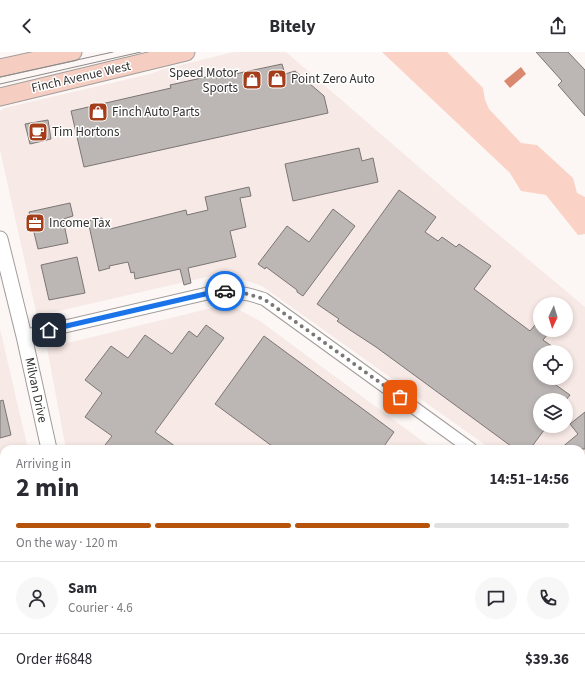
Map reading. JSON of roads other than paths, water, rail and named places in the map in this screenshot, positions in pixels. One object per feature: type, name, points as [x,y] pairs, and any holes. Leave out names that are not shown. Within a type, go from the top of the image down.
[{"type":"main road","name":"Finch Avenue West","points":[[0,68],[73,52]]},
{"type":"main road","name":"Finch Avenue West","points":[[0,97],[186,52]]},
{"type":"street","name":"Milvan Drive","points":[[0,238],[24,336],[47,445]]},
{"type":"street","points":[[24,336],[205,294],[222,291],[244,293],[264,299],[270,303],[465,445]]},
{"type":"tram line","points":[[0,77],[113,52]]},
{"type":"tram line","points":[[0,84],[141,52]]},
{"type":"place","name":"Point Zero Auto","points":[[277,79]]},
{"type":"place","name":"Speed Motor Sports","points":[[252,80]]},
{"type":"place","name":"Finch Auto Parts","points":[[98,112]]},
{"type":"place","name":"Tim Hortons","points":[[38,132]]},
{"type":"place","name":"Income Tax","points":[[35,223]]}]
